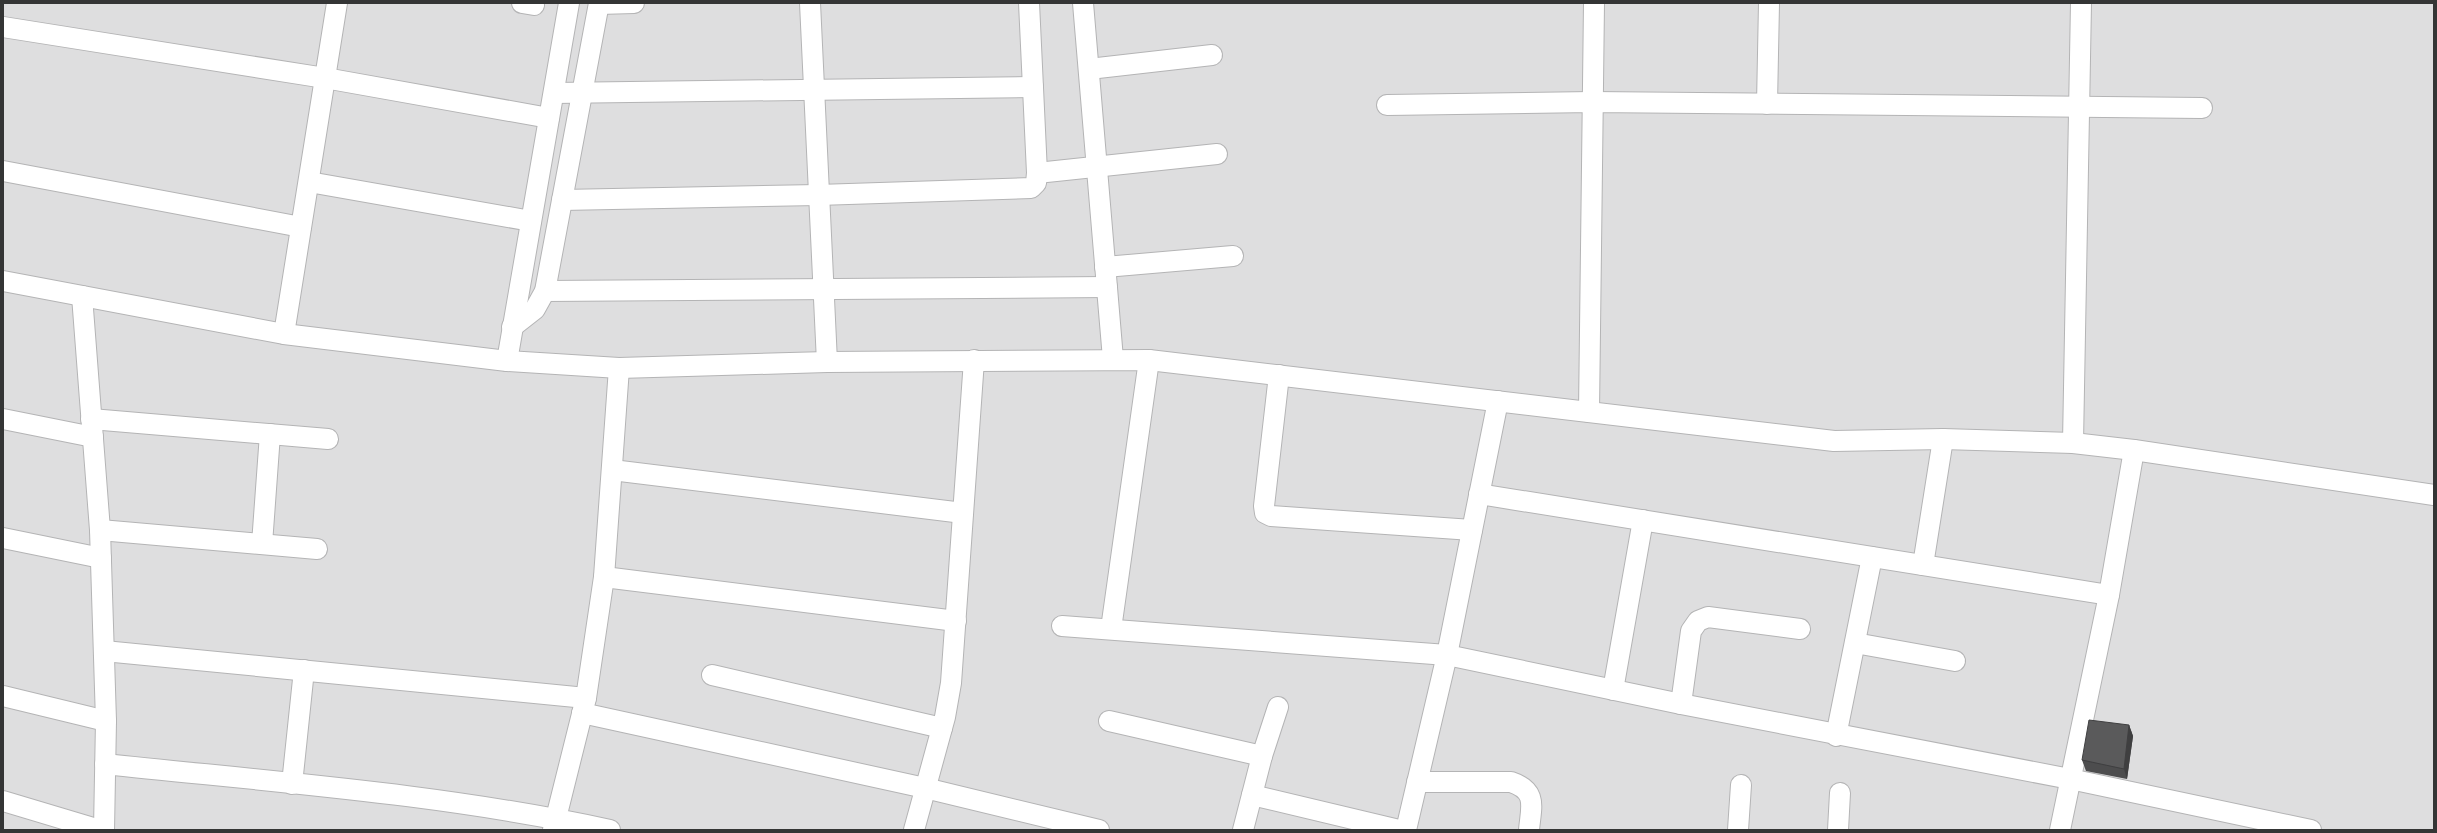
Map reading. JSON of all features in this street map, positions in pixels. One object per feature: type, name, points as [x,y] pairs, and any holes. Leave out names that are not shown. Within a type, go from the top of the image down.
[{"type":"street","points":[[284,334],[337,3]]},
{"type":"street","points":[[507,361],[569,3]]},
{"type":"street","points":[[512,327],[535,309],[545,292],[599,4],[634,3]]},
{"type":"street","points":[[810,3],[826,362]]},
{"type":"street","points":[[562,200],[1017,190],[1031,188],[1036,183],[1036,173],[1029,3]]},
{"type":"street","points":[[1083,3],[1113,359]]},
{"type":"street","points":[[1589,412],[1594,3]]},
{"type":"street","points":[[1768,104],[1769,3]]},
{"type":"street","points":[[2073,443],[2081,3]]},
{"type":"street","points":[[3,27],[325,78],[549,118]]},
{"type":"street","points":[[1089,69],[1212,55]]},
{"type":"street","points":[[554,93],[1033,87]]},
{"type":"street","points":[[1388,105],[1592,102],[2202,108]]},
{"type":"street","points":[[1036,173],[1217,154]]},
{"type":"street","points":[[3,171],[301,227]]},
{"type":"street","points":[[309,182],[531,221]]},
{"type":"street","points":[[1105,267],[1233,256]]},
{"type":"street","points":[[3,281],[284,334],[507,361],[619,368],[826,362],[1113,359],[1149,360],[1834,441],[1943,439],[2073,443],[2134,450],[2434,495]]},
{"type":"street","points":[[545,292],[1107,287]]},
{"type":"street","points":[[82,296],[100,530],[106,721],[104,830]]},
{"type":"street","points":[[914,830],[942,728],[952,682],[974,360]]},
{"type":"street","points":[[1111,629],[1149,360]]},
{"type":"street","points":[[554,824],[584,706],[604,577],[619,368]]},
{"type":"street","points":[[1279,375],[1264,506],[1265,513],[1271,516],[1472,530]]},
{"type":"street","points":[[1406,830],[1447,655],[1498,401]]},
{"type":"street","points":[[3,419],[92,428],[270,434],[328,439]]},
{"type":"street","points":[[262,544],[270,434]]},
{"type":"street","points":[[1923,565],[1943,439]]},
{"type":"street","points":[[2060,830],[2109,595],[2134,450]]},
{"type":"street","points":[[612,470],[963,513]]},
{"type":"street","points":[[1479,494],[2109,595]]},
{"type":"street","points":[[1613,690],[1643,520]]},
{"type":"street","points":[[100,530],[317,549]]},
{"type":"street","points":[[3,538],[100,558]]},
{"type":"street","points":[[1836,736],[1872,557]]},
{"type":"street","points":[[604,577],[956,621]]},
{"type":"street","points":[[1681,704],[1691,631],[1698,621],[1708,618],[1800,629]]},
{"type":"street","points":[[1062,626],[1447,655],[1836,736],[2070,779],[2234,822],[2311,830]]},
{"type":"street","points":[[1855,643],[1955,661]]},
{"type":"street","points":[[104,651],[411,680],[584,706],[1099,830]]},
{"type":"street","points":[[292,784],[304,670]]},
{"type":"street","points":[[712,675],[942,728]]},
{"type":"street","points":[[3,696],[106,721]]},
{"type":"street","points":[[1243,830],[1262,756],[1278,707]]},
{"type":"street","points":[[1108,721],[1262,756]]},
{"type":"street","points":[[105,764],[366,792],[554,824],[610,830]]},
{"type":"street","points":[[1417,782],[1511,782],[1521,785],[1528,791],[1532,801],[1529,830]]},
{"type":"street","points":[[1738,830],[1741,785]]},
{"type":"street","points":[[1838,830],[1840,793]]},
{"type":"street","points":[[1252,795],[1399,830]]},
{"type":"street","points":[[3,801],[100,830]]},
{"type":"building","points":[[2089,720],[2129,725],[2124,769],[2082,760]]}]
